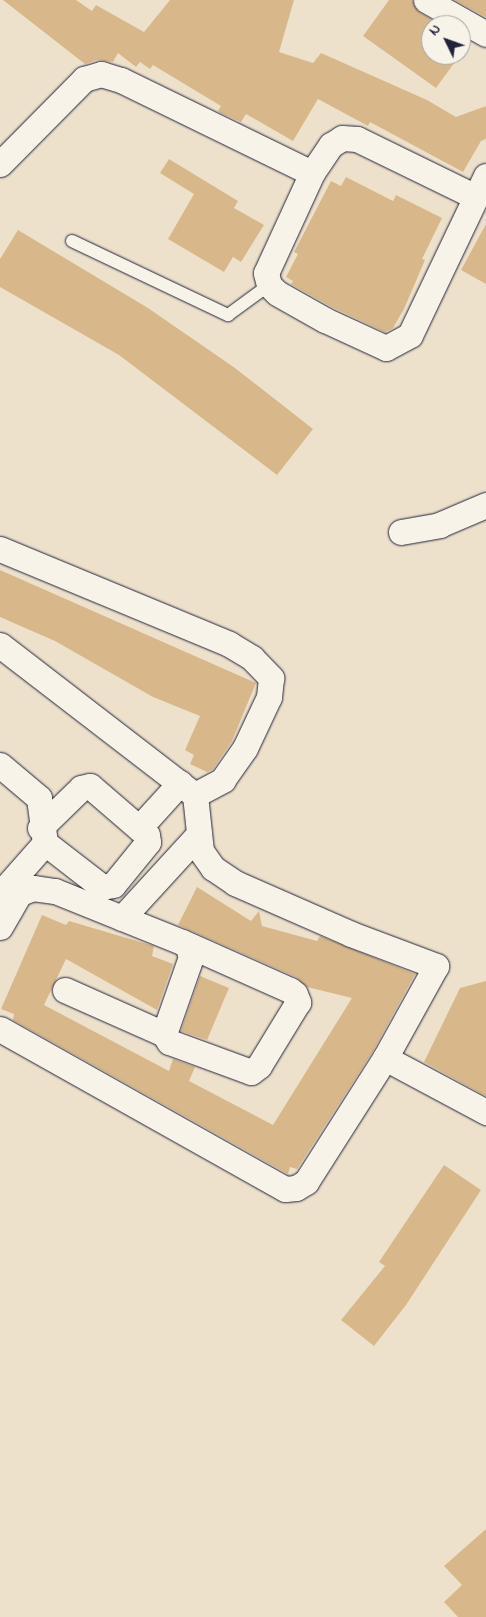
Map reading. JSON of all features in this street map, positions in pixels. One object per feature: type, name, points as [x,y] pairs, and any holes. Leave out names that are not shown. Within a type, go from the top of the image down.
[{"type":"street","points":[[426,0],[486,34]]},
{"type":"street","points":[[0,164],[71,88],[84,79],[100,74],[120,80],[312,173]]},
{"type":"street","points":[[342,138],[357,139],[481,186],[410,336],[386,348],[325,320],[277,293],[269,285],[266,273],[312,173],[331,145],[342,138]]},
{"type":"street","points":[[401,532],[439,525],[486,506]]},
{"type":"street","points":[[0,549],[228,644],[252,658],[271,678],[269,697],[245,748],[223,780],[187,789],[139,828]]},
{"type":"street","points":[[0,645],[187,789],[199,834],[201,851],[213,868],[235,883],[351,934],[436,966],[386,1058],[306,1182],[296,1188],[285,1189],[0,1030]]},
{"type":"street","points":[[0,765],[39,798],[42,835],[102,887],[113,885],[144,849],[147,836],[90,786],[81,788],[42,835],[0,894]]},
{"type":"street","points":[[122,918],[199,834]]},
{"type":"street","points":[[0,927],[20,893],[33,888],[55,891],[290,990],[295,994],[298,1002],[259,1066],[251,1072],[169,1042],[164,1034],[65,990]]},
{"type":"street","points":[[164,1034],[190,957],[188,947]]},
{"type":"street","points":[[386,1058],[486,1112]]},
{"type":"lane","points":[[72,241],[228,315],[269,285]]},
{"type":"building","points":[[3,0],[76,0],[92,11],[96,5],[144,32],[170,0],[294,0],[279,52],[313,63],[321,53],[427,100],[456,117],[486,106],[486,139],[481,141],[463,172],[370,122],[368,126],[318,99],[293,141],[246,114],[241,122],[221,113],[218,111],[221,106],[153,65],[150,69],[140,62],[136,67],[118,53],[113,62],[97,60],[85,64]]},
{"type":"building","points":[[389,0],[412,0],[419,12],[424,15],[421,15],[421,65],[453,65],[436,88],[363,36]]},
{"type":"building","points":[[455,0],[486,0],[486,17]]},
{"type":"building","points":[[169,159],[238,201],[234,208],[264,225],[241,262],[233,257],[224,272],[168,239],[194,194],[160,173]]},
{"type":"building","points":[[346,177],[393,201],[396,195],[442,218],[422,259],[425,260],[404,309],[393,328],[385,332],[332,307],[291,284],[293,281],[286,277],[298,254],[294,252],[331,181],[341,186]]},
{"type":"building","points":[[486,224],[486,284],[461,270]]},
{"type":"building","points":[[18,230],[148,308],[235,368],[313,429],[277,475],[119,355],[0,287],[0,259]]},
{"type":"building","points":[[0,570],[256,683],[232,741],[213,769],[207,772],[190,764],[194,755],[185,750],[200,716],[153,697],[55,641],[0,617]]},
{"type":"building","points":[[197,887],[251,921],[259,911],[262,926],[317,941],[320,936],[415,974],[373,1051],[297,1169],[290,1167],[288,1174],[13,1020],[14,1014],[1,1009],[42,915],[66,925],[69,921],[154,946],[152,956],[173,964],[157,1010],[66,959],[44,1005],[169,1071],[173,1059],[195,1067],[189,1081],[273,1125],[352,998],[307,987],[296,977],[178,925]]},
{"type":"building","points":[[200,976],[229,988],[207,1040],[181,1031]]},
{"type":"building","points":[[486,981],[486,1096],[424,1062],[460,988]]},
{"type":"building","points":[[444,1165],[481,1190],[406,1305],[374,1346],[341,1320],[385,1266],[379,1262]]},
{"type":"building","points":[[486,1529],[486,1617],[458,1617],[444,1602],[462,1585],[444,1566]]}]
